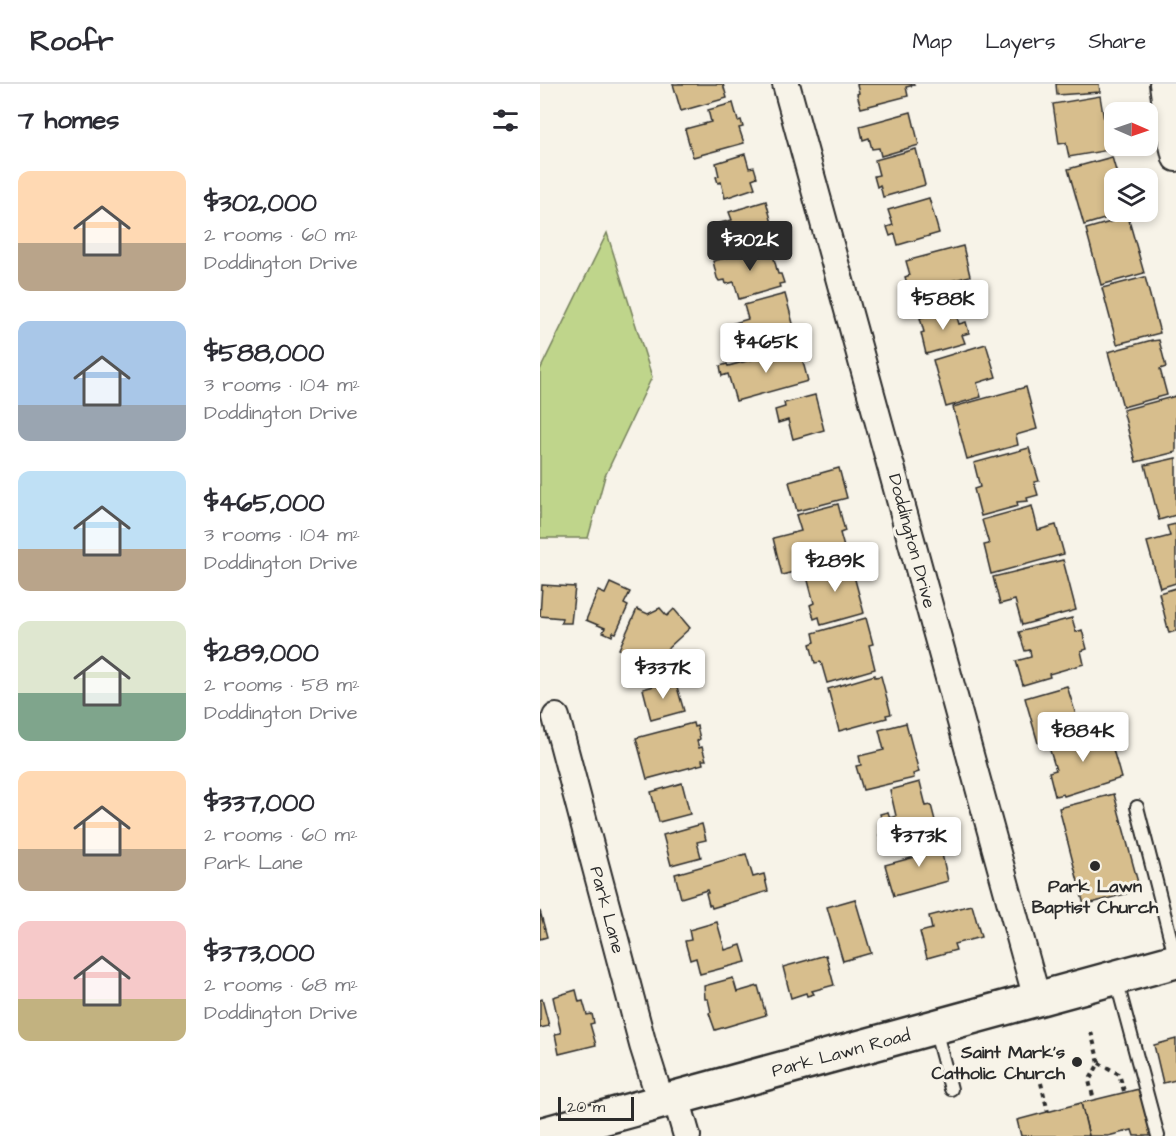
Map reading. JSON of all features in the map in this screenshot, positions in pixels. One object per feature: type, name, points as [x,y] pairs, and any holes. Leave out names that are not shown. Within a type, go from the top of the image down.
[{"type":"street","name":"Doddington Drive","points":[[786,84],[1037,999]]},
{"type":"street","points":[[1163,84],[1176,158]]},
{"type":"street","name":"Park Lane","points":[[556,717],[643,1045],[687,1136]]},
{"type":"street","name":"Park Lawn Road","points":[[540,1135],[1176,960]]},
{"type":"lane","points":[[1137,807],[1176,960]]},
{"type":"lane","points":[[1116,978],[1158,1136]]},
{"type":"lane","points":[[934,1028],[951,1089]]},
{"type":"path","points":[[1091,1032],[1099,1063],[1089,1081],[1094,1100]]},
{"type":"path","points":[[1099,1063],[1119,1074],[1124,1092]]},
{"type":"path","points":[[1041,1083],[1048,1112]]},
{"type":"green space","points":[[607,233],[652,377],[605,476],[588,538],[540,538],[540,370]]},
{"type":"building","points":[[673,84],[723,84],[727,98],[681,111]]},
{"type":"building","points":[[857,84],[914,85],[906,87],[908,96],[861,108]]},
{"type":"building","points":[[1056,84],[1099,84],[1100,92],[1057,95]]},
{"type":"building","points":[[1100,96],[1104,120],[1104,151],[1069,157],[1066,143],[1059,144],[1053,104]]},
{"type":"building","points":[[733,103],[738,121],[741,120],[743,127],[739,128],[744,143],[693,157],[685,129],[711,122],[708,110]]},
{"type":"building","points":[[911,112],[919,145],[881,156],[879,148],[872,149],[869,138],[863,140],[860,126]]},
{"type":"building","points":[[916,149],[925,185],[883,197],[880,185],[877,187],[874,176],[879,175],[875,160]]},
{"type":"building","points":[[745,154],[749,168],[754,167],[757,177],[752,179],[755,188],[725,198],[721,182],[718,183],[716,177],[719,176],[716,163]]},
{"type":"building","points":[[1112,157],[1115,168],[1104,168],[1104,219],[1084,225],[1068,169]]},
{"type":"building","points":[[929,198],[939,233],[898,245],[895,234],[890,236],[887,227],[893,225],[888,210]]},
{"type":"building","points":[[766,201],[773,227],[767,229],[770,238],[738,247],[735,232],[720,236],[716,224],[732,220],[729,212]]},
{"type":"building","points":[[1110,222],[1129,222],[1144,273],[1101,285],[1086,229]]},
{"type":"building","points":[[963,246],[970,276],[939,284],[943,298],[917,305],[913,289],[909,290],[905,277],[910,275],[906,261]]},
{"type":"building","points":[[771,247],[778,274],[781,274],[784,283],[779,284],[780,287],[739,299],[734,282],[726,284],[725,280],[719,281],[717,278],[713,261]]},
{"type":"building","points":[[1145,277],[1160,333],[1117,344],[1102,288]]},
{"type":"building","points":[[785,294],[798,342],[734,360],[724,326],[748,319],[744,305]]},
{"type":"building","points":[[954,307],[959,324],[966,322],[969,333],[962,335],[965,343],[926,354],[920,318]]},
{"type":"building","points":[[1159,340],[1166,367],[1160,369],[1167,395],[1123,407],[1108,352]]},
{"type":"building","points":[[986,344],[996,377],[977,383],[981,397],[946,407],[933,360]]},
{"type":"building","points":[[799,347],[808,381],[736,401],[728,374],[722,376],[720,366],[727,364],[728,366]]},
{"type":"building","points":[[1026,387],[1037,429],[1016,435],[1018,445],[967,459],[953,407]]},
{"type":"building","points":[[815,395],[824,430],[793,439],[788,420],[778,423],[775,410],[785,407],[784,403]]},
{"type":"building","points":[[1176,396],[1176,452],[1136,462],[1123,410]]},
{"type":"building","points":[[1029,448],[1039,481],[1034,482],[1038,495],[1027,498],[1028,501],[1017,502],[1018,506],[981,516],[974,489],[980,487],[974,463]]},
{"type":"building","points":[[1176,458],[1176,515],[1159,520],[1145,465]]},
{"type":"building","points":[[839,468],[847,498],[797,511],[789,482]]},
{"type":"building","points":[[838,504],[845,531],[840,533],[847,558],[782,575],[773,538],[801,531],[796,515]]},
{"type":"building","points":[[1032,506],[1038,530],[1056,525],[1064,554],[991,574],[984,545],[989,544],[982,520]]},
{"type":"building","points":[[1176,524],[1176,583],[1160,588],[1147,542],[1170,536],[1167,526]]},
{"type":"building","points":[[1063,560],[1076,610],[1022,625],[1015,600],[1000,604],[993,577]]},
{"type":"building","points":[[850,561],[864,613],[821,625],[819,617],[814,619],[810,605],[814,603],[806,573]]},
{"type":"building","points":[[610,583],[630,592],[624,604],[628,606],[616,633],[613,632],[612,636],[603,632],[605,628],[586,620],[598,591],[605,594]]},
{"type":"building","points":[[542,585],[575,587],[571,623],[561,623],[562,618],[540,616]]},
{"type":"building","points":[[1176,588],[1176,631],[1169,633],[1159,593]]},
{"type":"building","points":[[660,608],[667,616],[674,609],[690,628],[666,650],[669,653],[643,677],[624,656],[625,653],[619,649],[637,609],[648,614]]},
{"type":"building","points":[[866,618],[873,644],[869,645],[875,669],[827,683],[821,662],[815,663],[810,644],[815,642],[813,633]]},
{"type":"building","points":[[1072,618],[1076,632],[1082,630],[1087,649],[1081,651],[1084,664],[1049,674],[1050,677],[1023,685],[1016,661],[1031,657],[1030,650],[1025,651],[1019,632]]},
{"type":"building","points":[[875,675],[875,677],[881,676],[891,714],[886,715],[887,718],[839,731],[828,689]]},
{"type":"building","points":[[675,680],[684,711],[651,720],[643,689]]},
{"type":"building","points":[[1067,686],[1081,731],[1038,743],[1025,698]]},
{"type":"building","points":[[693,723],[694,727],[697,726],[700,739],[697,741],[699,748],[702,747],[706,760],[702,760],[703,764],[647,779],[636,738]]},
{"type":"building","points":[[906,723],[919,772],[913,774],[914,778],[863,790],[856,766],[861,765],[859,756],[884,750],[879,730]]},
{"type":"building","points":[[1107,728],[1121,778],[1064,796],[1063,794],[1055,796],[1049,772],[1056,770],[1048,744]]},
{"type":"building","points":[[920,782],[926,806],[931,805],[938,832],[882,847],[879,835],[885,833],[880,814],[888,812],[890,818],[896,816],[890,790]]},
{"type":"building","points":[[682,783],[690,814],[659,822],[651,792]]},
{"type":"building","points":[[1114,794],[1140,890],[1084,905],[1059,808]]},
{"type":"building","points":[[702,824],[706,840],[697,842],[701,857],[671,865],[663,835]]},
{"type":"building","points":[[938,836],[948,881],[894,896],[885,865],[915,857],[911,843]]},
{"type":"building","points":[[746,854],[753,877],[764,874],[768,891],[712,908],[709,905],[707,890],[681,898],[675,874]]},
{"type":"building","points":[[855,899],[871,953],[843,961],[827,907]]},
{"type":"building","points":[[972,905],[981,937],[954,944],[956,950],[927,958],[920,932],[932,929],[929,916]]},
{"type":"building","points":[[540,911],[547,937],[540,939]]},
{"type":"building","points":[[717,922],[725,950],[741,945],[746,962],[700,974],[696,958],[690,960],[685,941],[691,940],[689,930]]},
{"type":"building","points":[[826,955],[834,985],[812,991],[814,994],[807,996],[806,993],[791,998],[783,967]]},
{"type":"building","points":[[733,978],[737,992],[758,986],[766,1015],[715,1030],[709,1013],[711,1012],[708,999],[705,999],[704,986]]},
{"type":"building","points":[[576,990],[579,1002],[583,1001],[587,1015],[592,1014],[594,1023],[590,1024],[596,1045],[559,1054],[555,1034],[561,1033],[553,997]]},
{"type":"building","points":[[542,999],[549,1026],[540,1028],[540,1000]]},
{"type":"building","points":[[1176,1039],[1176,1080],[1163,1083],[1154,1045]]},
{"type":"building","points":[[1139,1089],[1151,1136],[1134,1136],[1132,1130],[1108,1136],[1089,1136],[1081,1103]]},
{"type":"building","points":[[1081,1103],[1089,1136],[1021,1136],[1017,1120]]},
{"type":"place","name":"Park Lawn Baptist Church","points":[[1095,866]]},
{"type":"place","name":"Saint Mark's Catholic Church","points":[[1077,1062]]}]
